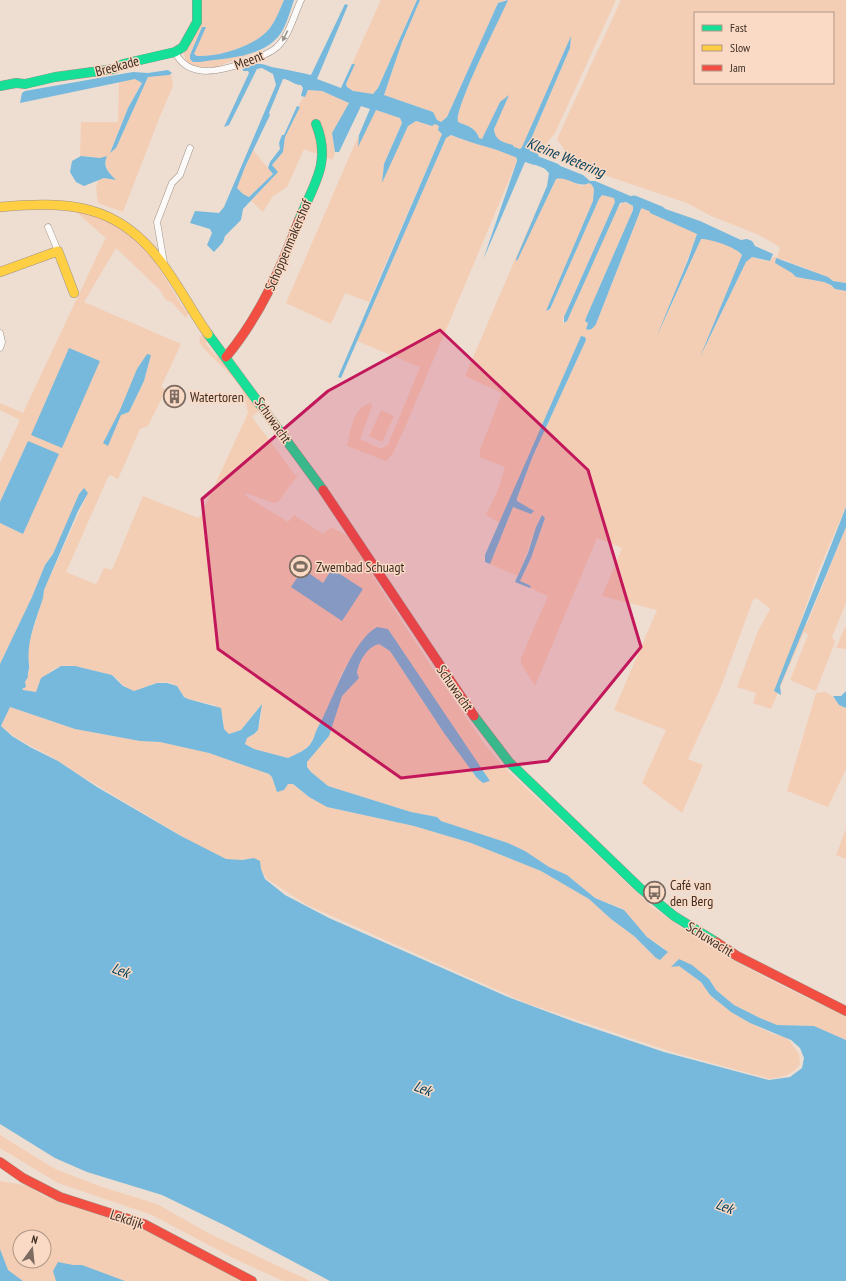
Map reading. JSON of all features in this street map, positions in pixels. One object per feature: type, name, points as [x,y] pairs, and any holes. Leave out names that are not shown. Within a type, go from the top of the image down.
[{"type":"street","points":[[175,52],[183,47],[197,22],[197,0]]},
{"type":"street","name":"Meent","points":[[175,52],[178,58],[187,67],[199,71],[215,71],[258,58],[276,48],[282,42],[301,0]]},
{"type":"street","name":"Breekade","points":[[0,86],[26,84],[55,77],[114,69],[123,64],[175,52]]},
{"type":"street","name":"Schoppenmakershof","points":[[226,357],[249,329],[260,309],[279,270],[323,161],[321,137],[316,124]]},
{"type":"street","name":"Schuwacht","points":[[164,265],[157,222],[172,183],[180,175],[190,148]]},
{"type":"street","name":"Schuwacht","points":[[0,207],[48,204],[75,207],[109,216],[122,223],[147,243],[164,265],[199,321],[260,402],[346,524],[447,677],[493,743],[509,762],[640,888],[674,916],[737,956],[846,1011]]},
{"type":"street","points":[[48,227],[74,293]]},
{"type":"street","points":[[0,272],[58,251]]},
{"type":"street","points":[[0,333],[2,342],[0,348]]},
{"type":"street","name":"Lekdijk","points":[[0,1162],[24,1178],[60,1197],[144,1224],[252,1281]]},
{"type":"highlighted area","points":[[440,330],[588,470],[641,647],[548,761],[401,778],[218,649],[202,499],[328,391]]},
{"type":"shaded area","points":[[202,0],[284,0],[270,28],[256,40],[236,49],[216,55],[197,56],[194,53],[206,27],[190,55],[200,62],[257,52],[216,67],[197,67],[189,64],[185,59],[184,53]]},
{"type":"shaded area","points":[[381,0],[417,0],[376,92],[373,94],[361,94],[347,87],[346,84],[355,64],[352,64]]},
{"type":"shaded area","points":[[420,0],[507,0],[498,3],[447,117],[441,122],[437,120],[433,112],[384,95],[402,42]]},
{"type":"shaded area","points":[[508,0],[616,0],[555,133],[538,154],[530,151],[528,146],[570,48],[571,37],[522,147],[517,151],[514,150],[513,145],[498,140],[494,131],[508,96],[495,112],[488,131],[482,139],[479,138],[471,127],[458,122],[463,100],[470,82]]},
{"type":"shaded area","points":[[621,0],[846,0],[846,283],[833,281],[828,277],[782,259],[775,263],[796,277],[824,282],[831,285],[835,289],[846,291],[846,507],[819,569],[800,623],[807,624],[846,527],[846,603],[832,637],[835,642],[816,691],[790,680],[808,635],[804,632],[771,709],[753,703],[756,693],[737,687],[758,631],[770,609],[757,598],[753,600],[720,689],[688,759],[703,765],[682,813],[642,783],[666,730],[614,710],[657,610],[602,596],[622,548],[597,538],[535,686],[521,664],[521,658],[548,596],[530,588],[531,586],[520,581],[531,558],[545,518],[540,517],[518,576],[490,564],[513,507],[534,511],[517,501],[517,498],[532,458],[586,340],[585,337],[581,336],[500,523],[486,515],[498,490],[505,467],[480,457],[480,450],[502,393],[465,376],[547,186],[516,259],[517,260],[556,179],[564,178],[582,186],[589,183],[594,189],[593,201],[547,311],[550,309],[599,199],[602,195],[614,198],[615,202],[562,321],[565,324],[617,209],[623,202],[633,206],[633,210],[585,321],[588,323],[586,329],[588,330],[596,324],[641,209],[646,203],[645,201],[654,205],[650,206],[650,213],[697,234],[663,324],[701,238],[729,245],[739,251],[742,255],[705,347],[746,262],[752,257],[765,261],[771,260],[773,257],[777,258],[780,247],[757,234],[711,216],[687,203],[607,176],[578,163],[567,154],[557,139]]},
{"type":"shaded area","points":[[171,74],[173,86],[123,212],[98,203],[96,188],[98,180],[104,178],[115,180],[107,170],[105,160],[88,156],[80,157],[81,122],[118,122],[119,82],[135,79],[142,82],[128,108],[110,152],[116,148],[148,77]]},
{"type":"shaded area","points":[[308,90],[322,91],[349,103],[332,133],[335,152],[333,160],[304,149],[287,187],[272,197],[263,212],[251,201],[277,172],[272,165],[283,152],[285,137],[300,107],[299,104]]},
{"type":"shaded area","points":[[376,110],[398,117],[402,122],[384,164],[382,181],[408,126],[415,121],[432,126],[435,124],[439,126],[438,130],[442,134],[369,302],[345,293],[331,324],[286,303],[357,139],[359,135],[358,145]]},
{"type":"shaded area","points":[[449,135],[509,154],[516,153],[517,161],[403,432],[392,455],[386,461],[347,446],[353,420],[360,409],[371,403],[372,406],[360,439],[381,449],[388,445],[420,367],[357,341],[446,138]]},
{"type":"shaded area","points":[[253,150],[273,174],[249,197],[237,188],[237,185]]},
{"type":"shaded area","points":[[74,210],[118,226],[138,241],[147,251],[188,313],[186,318],[172,302],[166,300],[160,290],[116,248],[84,302],[181,344],[161,387],[166,390],[148,426],[140,429],[118,479],[110,475],[108,477],[66,572],[95,584],[97,583],[104,568],[112,570],[143,496],[198,518],[201,515],[248,413],[245,397],[236,381],[199,342],[201,335],[205,336],[207,340],[206,344],[215,355],[224,361],[261,409],[252,417],[296,476],[301,471],[278,502],[274,503],[245,493],[246,496],[288,522],[294,515],[323,534],[331,527],[350,537],[382,591],[435,672],[483,742],[502,765],[651,906],[697,938],[745,966],[846,1016],[846,1040],[814,1026],[777,1025],[760,1018],[734,1005],[716,990],[709,978],[679,966],[701,982],[710,995],[731,1012],[750,1023],[773,1034],[784,1036],[789,1040],[799,1054],[800,1064],[797,1068],[787,1075],[770,1079],[672,1052],[526,1003],[307,905],[267,879],[254,858],[229,860],[205,850],[55,759],[23,742],[1,726],[10,707],[75,729],[140,741],[160,742],[209,753],[269,774],[272,777],[277,792],[284,790],[288,784],[292,784],[309,797],[327,807],[414,826],[471,843],[541,871],[589,899],[611,919],[634,936],[651,953],[664,948],[647,937],[621,908],[595,898],[567,875],[549,867],[525,851],[508,843],[441,821],[437,817],[411,812],[328,786],[311,772],[307,767],[307,762],[332,727],[337,706],[342,696],[359,677],[357,673],[358,668],[364,655],[371,648],[379,644],[390,651],[444,733],[488,777],[473,757],[388,629],[377,628],[360,644],[341,674],[334,694],[311,743],[304,750],[288,758],[254,749],[245,744],[247,738],[255,734],[258,729],[261,715],[260,706],[241,730],[229,734],[224,729],[223,717],[215,705],[188,699],[177,687],[167,682],[156,683],[134,691],[124,686],[112,675],[80,667],[64,666],[52,670],[36,692],[23,690],[30,666],[27,659],[28,646],[43,598],[44,590],[88,493],[53,554],[45,565],[32,597],[0,664],[0,523],[23,534],[28,441],[0,502],[0,463],[20,420],[0,410],[0,403],[23,413],[105,239],[107,239]],"holes":[[[69,349],[100,361],[52,389]],[[151,355],[144,381],[129,412],[121,415],[103,443]]]},
{"type":"shaded area","points":[[381,410],[394,416],[382,442],[369,436]]},
{"type":"shaded area","points":[[846,625],[846,649],[836,648]]},
{"type":"shaded area","points":[[825,692],[831,695],[839,704],[846,708],[846,769],[828,807],[787,791],[816,693]]},
{"type":"shaded area","points":[[846,829],[846,859],[836,855]]},
{"type":"shaded area","points":[[0,1135],[55,1169],[102,1187],[157,1204],[210,1234],[310,1281],[283,1281],[235,1259],[152,1215],[58,1183],[0,1148]]},
{"type":"shaded area","points":[[0,1181],[30,1186],[39,1193],[56,1201],[150,1230],[243,1281],[0,1281]]},
{"type":"water","points":[[284,0],[294,0],[283,29],[278,37],[270,44],[242,56],[200,62],[193,62],[190,59],[190,55],[202,27],[206,27],[194,54],[197,56],[216,55],[236,49],[256,40],[270,28]]},
{"type":"water","points":[[417,0],[420,0],[402,42],[384,95],[433,112],[437,120],[441,122],[447,117],[498,3],[508,0],[470,82],[463,100],[458,122],[471,127],[479,138],[482,139],[500,102],[509,95],[494,129],[498,139],[513,145],[514,150],[509,154],[451,135],[446,138],[341,378],[338,377],[442,134],[438,130],[439,126],[435,124],[432,126],[416,121],[408,126],[382,183],[384,164],[402,123],[400,118],[376,110],[358,147],[359,135],[370,109],[361,106],[339,152],[335,152],[332,133],[349,103],[322,91],[308,90],[305,97],[301,96],[303,88],[301,85],[283,79],[269,113],[270,115],[245,167],[237,188],[249,197],[273,174],[268,168],[270,162],[280,149],[279,143],[282,135],[284,135],[297,106],[300,107],[285,137],[283,152],[272,165],[278,172],[243,209],[241,220],[225,236],[223,242],[214,252],[207,245],[212,233],[210,229],[190,223],[195,211],[219,213],[224,207],[276,85],[273,74],[262,68],[257,69],[229,125],[224,127],[249,73],[248,71],[243,71],[242,66],[254,62],[255,64],[311,75],[345,4],[348,5],[317,79],[341,88],[352,64],[355,64],[346,84],[347,87],[353,91],[373,94],[378,88]]},
{"type":"water","points":[[571,36],[570,48],[528,146],[530,151],[538,154],[539,160],[534,165],[525,162],[483,260],[517,161],[516,153],[522,147]]},
{"type":"water","points":[[168,70],[172,73],[169,75],[148,77],[116,148],[110,153],[128,108],[142,83],[135,79],[20,103],[22,93],[25,91],[133,72],[148,73]]},
{"type":"water","points":[[81,156],[100,158],[107,156],[105,163],[106,167],[116,180],[104,178],[84,186],[76,182],[70,172],[72,161]]},
{"type":"water","points":[[548,161],[583,175],[590,181],[595,181],[647,203],[641,209],[596,324],[593,328],[588,330],[586,329],[588,323],[585,321],[586,318],[633,210],[633,206],[626,202],[620,203],[567,321],[564,323],[564,317],[615,202],[614,198],[602,195],[599,199],[550,309],[546,311],[593,201],[594,189],[589,183],[577,184],[565,179],[556,179],[517,261],[516,259],[547,186],[549,173],[544,168],[545,162]]},
{"type":"water","points":[[654,205],[700,221],[741,240],[747,239],[752,241],[755,246],[773,254],[770,261],[752,257],[746,262],[700,357],[742,255],[723,244],[711,240],[701,239],[656,338],[697,234],[650,213],[650,206]]},
{"type":"water","points":[[776,258],[828,277],[833,281],[846,283],[846,291],[835,289],[831,285],[824,282],[796,277],[775,263]]},
{"type":"water","points":[[581,336],[585,337],[586,340],[532,458],[517,498],[517,501],[534,511],[531,514],[513,507],[490,564],[485,562],[485,555]]},
{"type":"water","points":[[69,348],[100,361],[62,448],[31,435]]},
{"type":"water","points":[[147,354],[151,355],[144,381],[129,412],[121,415],[108,446],[103,443],[120,410],[137,369]]},
{"type":"water","points":[[28,441],[59,454],[23,534],[0,523],[0,502]]},
{"type":"water","name":"Lek","points":[[84,488],[88,493],[78,511],[44,590],[43,598],[30,639],[28,677],[25,682],[26,687],[22,689],[23,690],[36,692],[41,678],[61,666],[75,666],[112,675],[123,686],[134,691],[157,683],[167,683],[177,686],[184,697],[188,699],[221,708],[224,729],[229,734],[241,730],[262,704],[258,730],[247,738],[245,744],[254,749],[288,758],[304,750],[312,741],[343,674],[359,645],[368,634],[377,627],[388,629],[490,781],[483,783],[477,778],[444,733],[390,651],[379,644],[371,648],[364,655],[358,668],[357,673],[359,678],[342,696],[329,736],[307,762],[307,767],[311,772],[328,786],[411,812],[437,817],[441,821],[508,843],[525,851],[549,867],[567,875],[595,898],[624,910],[647,937],[668,952],[660,960],[656,958],[634,936],[611,919],[589,899],[541,871],[471,843],[414,826],[327,807],[309,797],[293,784],[288,784],[284,790],[277,792],[272,777],[269,774],[209,753],[160,742],[140,741],[75,729],[10,707],[1,726],[12,736],[30,747],[58,761],[97,787],[181,836],[226,859],[242,860],[254,858],[260,861],[265,879],[285,895],[329,918],[508,997],[575,1022],[664,1052],[769,1080],[790,1077],[802,1068],[804,1058],[800,1048],[791,1040],[750,1023],[731,1012],[710,995],[701,982],[679,966],[671,967],[679,959],[692,965],[709,979],[716,990],[734,1005],[760,1018],[777,1025],[814,1026],[846,1040],[846,1281],[330,1281],[226,1226],[162,1195],[87,1172],[55,1158],[0,1124],[0,664],[32,597],[45,565],[53,554],[79,494]]},
{"type":"water","points":[[846,507],[846,527],[780,686],[781,695],[774,691]]},
{"type":"water","points":[[542,515],[545,518],[531,558],[520,581],[531,586],[530,588],[515,582],[528,553],[536,527]]},
{"type":"water","points":[[303,569],[323,583],[332,569],[363,589],[342,621],[291,587]]},
{"type":"water","points":[[846,691],[846,708],[839,705],[833,696],[841,696]]},
{"type":"water","points":[[0,1249],[8,1270],[23,1281],[0,1281]]},
{"type":"water","points":[[58,1262],[82,1265],[125,1281],[56,1281],[53,1271]]},
{"type":"waterway","name":"Kleine Wetering","points":[[502,147],[556,168]]},
{"type":"waterway","name":"Kleine Wetering","points":[[634,200],[661,211]]},
{"type":"traffic: fast","points":[[0,86],[16,83],[25,84],[55,77],[114,69],[123,64],[175,52],[183,47],[197,22],[197,0]]},
{"type":"traffic: fast","points":[[299,220],[319,174],[322,151],[316,124]]},
{"type":"traffic: fast","points":[[208,334],[323,490]]},
{"type":"traffic: fast","points":[[474,716],[509,762],[640,888],[674,916],[716,942]]},
{"type":"traffic: slow","points":[[0,207],[24,205],[69,206],[90,210],[109,217],[127,228],[144,242],[161,262],[208,334]]},
{"type":"traffic: slow","points":[[0,272],[58,251],[74,293]]},
{"type":"traffic: jam","points":[[226,357],[259,309],[277,275],[299,220]]},
{"type":"traffic: jam","points":[[323,490],[474,716]]},
{"type":"traffic: jam","points":[[716,942],[737,956],[846,1011]]},
{"type":"traffic: jam","points":[[0,1162],[23,1178],[60,1197],[144,1224],[252,1281]]},
{"type":"place","name":"Watertoren","points":[[175,397]]},
{"type":"place","name":"Zwembad Schuagt","points":[[300,567]]},
{"type":"place","name":"Café van den Berg","points":[[655,893]]}]
